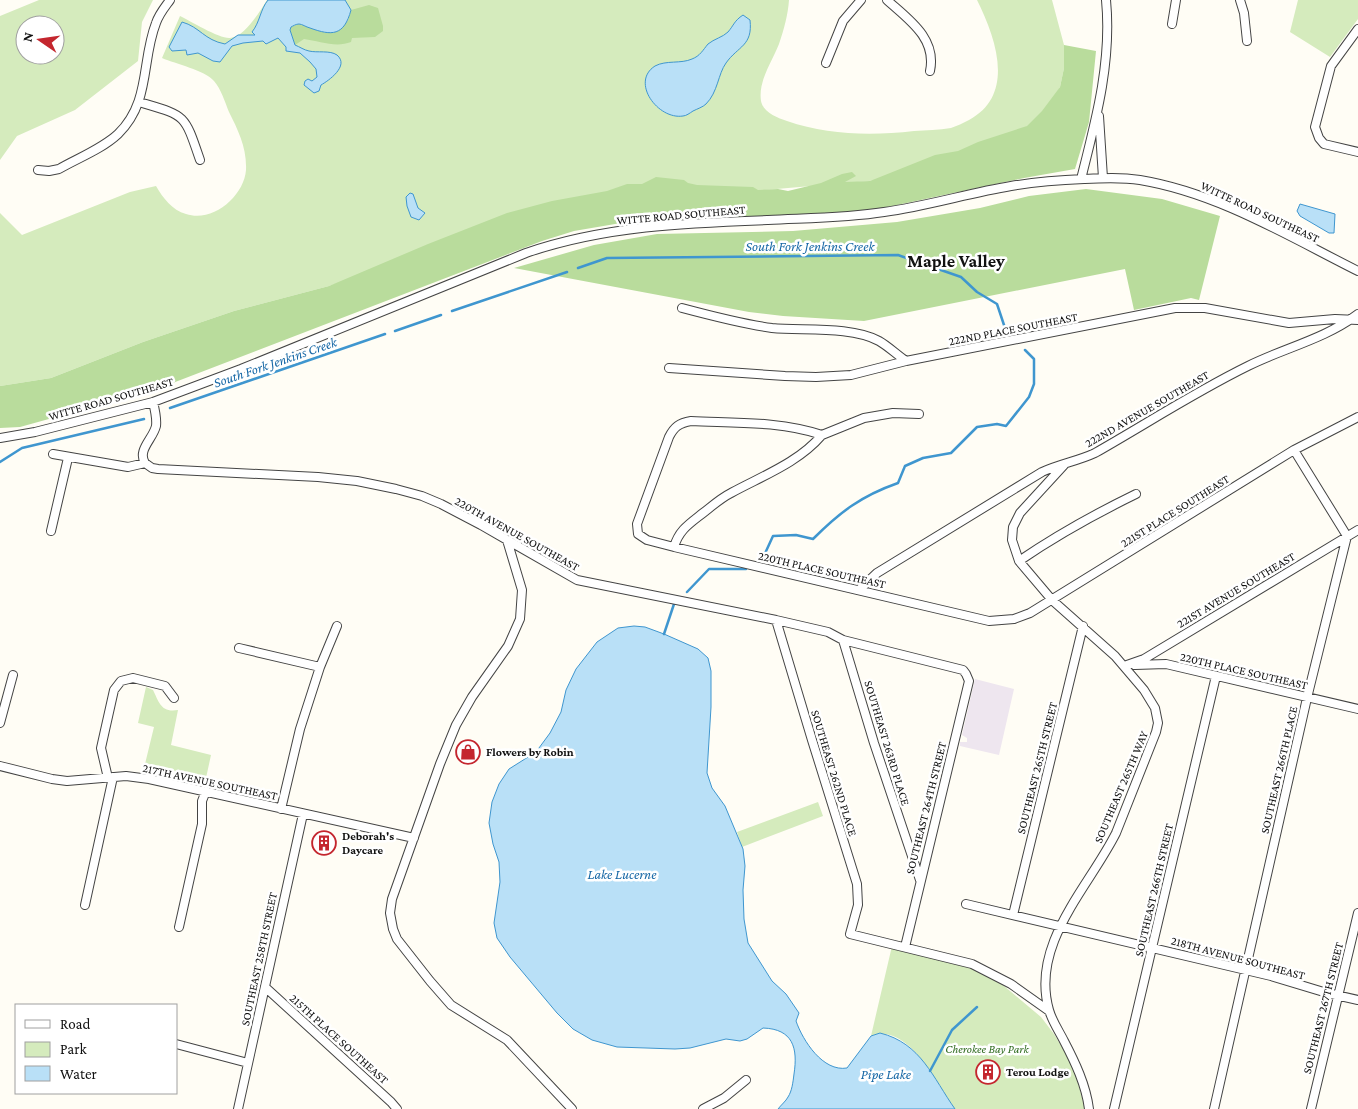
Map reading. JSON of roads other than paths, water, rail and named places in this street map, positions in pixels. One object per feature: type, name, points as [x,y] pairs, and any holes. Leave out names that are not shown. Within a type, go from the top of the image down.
[{"type":"street","points":[[38,170],[49,171],[58,169],[110,141],[127,124],[139,102],[143,89],[152,34],[156,22],[170,0]]},
{"type":"street","points":[[826,63],[843,21],[861,0]]},
{"type":"street","points":[[886,0],[926,38],[931,54],[930,71]]},
{"type":"street","points":[[1081,179],[1099,109],[1107,36],[1106,0]]},
{"type":"street","points":[[1172,24],[1176,0]]},
{"type":"street","points":[[1240,0],[1244,13],[1247,41]]},
{"type":"street","points":[[1358,29],[1330,66],[1316,127],[1319,138],[1328,146],[1358,152]]},
{"type":"street","points":[[139,102],[172,112],[183,118],[200,160]]},
{"type":"street","points":[[1099,109],[1103,178]]},
{"type":"street","name":"WITTE ROAD SOUTHEAST","points":[[0,438],[63,426],[153,402],[241,369],[483,270],[548,246],[572,239],[639,228],[885,212],[1011,186],[1055,180],[1118,178],[1140,180],[1206,198],[1358,271]]},
{"type":"street","points":[[682,308],[729,320],[773,328],[821,329],[860,334],[878,340],[906,361]]},
{"type":"street","name":"222ND PLACE SOUTHEAST","points":[[669,368],[785,376],[851,375],[906,361],[1175,308],[1205,308],[1290,323],[1335,319],[1354,320]]},
{"type":"street","points":[[1354,320],[1358,314]]},
{"type":"street","name":"222ND AVENUE SOUTHEAST","points":[[859,590],[877,572],[1042,472],[1096,453],[1236,372],[1278,352],[1317,338],[1354,320]]},
{"type":"street","points":[[146,463],[142,458],[142,454],[153,434],[157,419],[153,402]]},
{"type":"street","points":[[674,547],[682,529],[724,496],[779,468],[809,448],[822,435],[864,418],[893,413],[919,414]]},
{"type":"street","name":"221ST PLACE SOUTHEAST","points":[[1002,620],[1022,617],[1052,600],[1294,450],[1358,417]]},
{"type":"street","name":"220TH PLACE SOUTHEAST","points":[[822,435],[805,430],[752,424],[691,421],[676,426],[669,437],[637,524],[638,534],[647,540],[674,547],[989,621],[1002,620]]},
{"type":"street","name":"WITTE ROAD SOUTHEAST","points":[[0,433],[19,434]]},
{"type":"street","points":[[1294,450],[1347,536]]},
{"type":"street","name":"220TH AVENUE SOUTHEAST","points":[[52,454],[128,467],[146,463],[152,468],[158,469],[318,477],[389,487],[422,496],[440,504],[577,580],[828,632],[843,640],[957,667],[966,674]]},
{"type":"street","points":[[51,531],[68,458]]},
{"type":"street","name":"SOUTHEAST 265TH WAY","points":[[1064,465],[1016,520],[1013,527],[1012,540],[1019,561],[1052,600],[1083,626],[1124,666],[1151,699],[1158,723],[1116,833],[1072,904],[1061,926],[1048,962],[1046,979],[1049,1010],[1079,1072],[1089,1109]]},
{"type":"street","points":[[1019,561],[1047,541],[1089,517],[1136,494]]},
{"type":"street","name":"221ST AVENUE SOUTHEAST","points":[[1124,666],[1144,659],[1358,530]]},
{"type":"street","name":"SOUTHEAST 266TH PLACE","points":[[1214,1109],[1307,698],[1347,536]]},
{"type":"street","points":[[507,540],[522,590],[520,619],[508,646],[456,725],[440,764],[392,900],[391,921],[397,938],[416,964],[451,1005],[506,1040],[572,1109]]},
{"type":"street","name":"SOUTHEAST 262ND PLACE","points":[[776,620],[857,884],[858,906],[850,934],[905,948]]},
{"type":"street","points":[[281,808],[300,728],[320,667],[337,626]]},
{"type":"street","name":"SOUTHEAST 265TH STREET","points":[[1013,915],[1083,626]]},
{"type":"street","name":"SOUTHEAST 263RD PLACE","points":[[843,640],[874,743],[920,880]]},
{"type":"street","points":[[239,648],[320,667]]},
{"type":"street","name":"220TH PLACE SOUTHEAST","points":[[1124,666],[1166,664],[1358,709]]},
{"type":"street","name":"SOUTHEAST 264TH STREET","points":[[905,948],[968,681],[966,674]]},
{"type":"street","points":[[0,723],[13,675]]},
{"type":"street","name":"SOUTHEAST 266TH STREET","points":[[1114,1109],[1216,676]]},
{"type":"street","points":[[85,905],[111,777],[102,754],[102,741],[114,690],[120,681],[133,678],[165,686],[174,698]]},
{"type":"street","name":"217TH AVENUE SOUTHEAST","points":[[0,766],[67,781],[126,776],[149,779],[414,838]]},
{"type":"street","points":[[179,928],[202,824],[202,801],[206,791]]},
{"type":"street","name":"SOUTHEAST 258TH STREET","points":[[238,1109],[303,814]]},
{"type":"street","name":"218TH AVENUE SOUTHEAST","points":[[966,904],[1246,970],[1337,996],[1358,1000]]},
{"type":"street","name":"SOUTHEAST 267TH STREET","points":[[1310,1109],[1358,912]]},
{"type":"street","points":[[905,948],[972,964],[1011,984],[1049,1010]]},
{"type":"street","name":"215TH PLACE SOUTHEAST","points":[[265,987],[386,1096],[397,1109]]},
{"type":"street","points":[[178,1045],[248,1063]]},
{"type":"street","points":[[703,1109],[724,1098],[746,1080]]},
{"type":"water","points":[[268,0],[345,0],[351,10],[345,25],[336,32],[318,31],[299,24],[291,27],[290,30],[295,45],[309,51],[334,53],[340,59],[341,64],[336,73],[321,85],[319,91],[314,93],[304,85],[308,79],[312,81],[317,77],[316,69],[300,53],[286,51],[286,47],[278,38],[266,44],[263,41],[232,46],[220,62],[213,61],[198,53],[187,55],[186,50],[172,51],[169,47],[182,22],[212,40],[225,44],[238,35],[255,35],[252,32]]},
{"type":"water","points":[[743,15],[750,20],[747,41],[726,63],[713,94],[706,104],[683,116],[674,116],[657,106],[646,90],[645,81],[648,73],[659,64],[695,58],[708,44],[728,32]]},
{"type":"water","points":[[410,193],[413,194],[418,208],[425,213],[419,220],[411,217],[407,206],[406,197]]},
{"type":"water","points":[[1300,204],[1335,214],[1334,233],[1329,233],[1300,216],[1297,211]]},
{"type":"water","name":"Lake Lucerne","points":[[645,627],[664,634],[698,649],[708,658],[711,671],[711,707],[707,773],[712,788],[725,806],[743,849],[745,866],[743,890],[744,919],[748,943],[772,981],[786,994],[799,1013],[796,1021],[809,1046],[815,1054],[830,1065],[838,1068],[847,1068],[871,1036],[880,1033],[894,1038],[916,1053],[925,1063],[955,1109],[778,1109],[789,1095],[791,1089],[795,1056],[794,1048],[787,1036],[773,1029],[763,1028],[747,1039],[740,1041],[726,1039],[690,1048],[675,1049],[617,1047],[592,1040],[573,1029],[557,1013],[510,957],[497,938],[494,923],[500,882],[499,862],[489,823],[492,802],[499,784],[509,769],[536,752],[550,733],[561,712],[566,690],[576,669],[597,642],[618,628]]},
{"type":"waterway","name":"South Fork Jenkins Creek","points":[[578,268],[607,258],[898,255],[961,277],[977,292],[997,304],[1006,331],[1010,335]]},
{"type":"waterway","name":"South Fork Jenkins Creek","points":[[452,311],[567,272]]},
{"type":"waterway","name":"South Fork Jenkins Creek","points":[[395,331],[441,315]]},
{"type":"waterway","name":"South Fork Jenkins Creek","points":[[170,408],[385,334]]},
{"type":"waterway","name":"South Fork Jenkins Creek","points":[[762,560],[773,536],[796,535],[813,539],[832,521],[862,499],[898,483],[905,466],[923,458],[951,453],[977,427],[997,424],[1006,426],[1029,397],[1034,384],[1034,359],[1025,350]]},
{"type":"waterway","name":"South Fork Jenkins Creek","points":[[0,462],[22,448],[144,419]]},
{"type":"waterway","name":"South Fork Jenkins Creek","points":[[687,592],[709,569],[746,569]]},
{"type":"waterway","name":"South Fork Jenkins Creek","points":[[664,634],[674,604]]},
{"type":"waterway","points":[[930,1071],[952,1030],[977,1007]]},
{"type":"place","name":"Flowers by Robin","points":[[468,752]]},
{"type":"place","name":"Deborah's Daycare","points":[[324,843]]},
{"type":"place","name":"Terou Lodge","points":[[988,1072]]},
{"type":"district","name":"Maple Valley","points":[[956,261]]},
{"type":"park label","name":"Cherokee Bay Park","points":[[987,1049]]},
{"type":"water label","name":"Pipe Lake","points":[[886,1074]]}]
